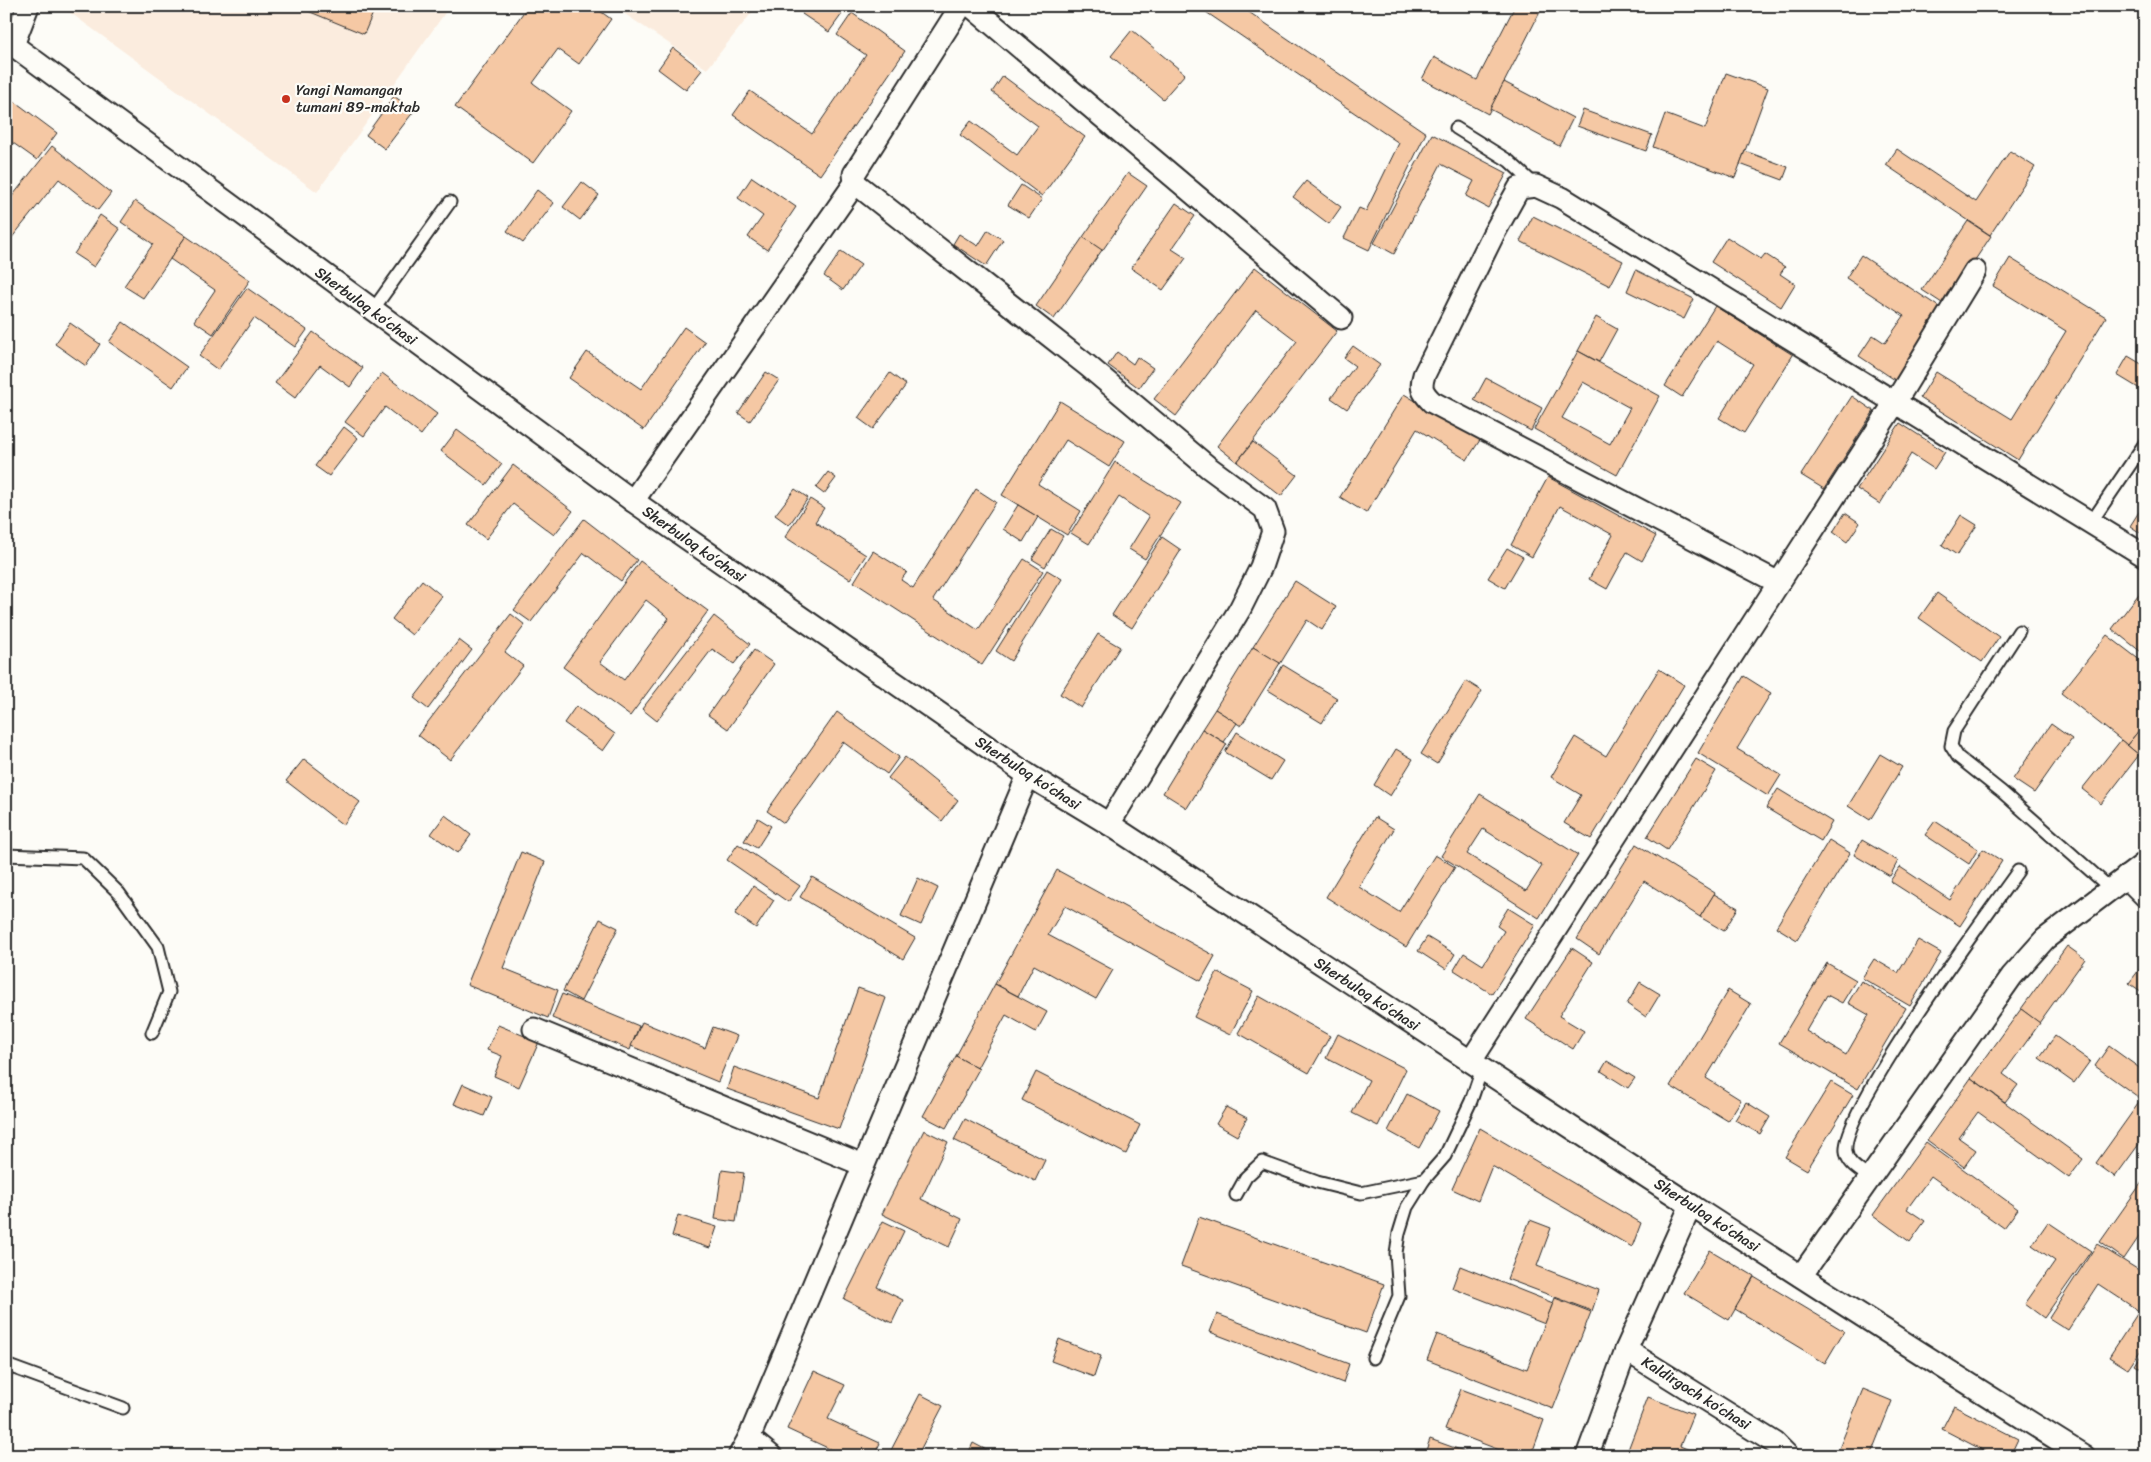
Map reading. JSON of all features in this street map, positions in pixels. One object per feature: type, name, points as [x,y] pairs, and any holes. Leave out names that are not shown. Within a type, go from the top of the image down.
[{"type":"street","points":[[10,42],[28,6]]},
{"type":"street","points":[[633,502],[855,184],[854,174],[961,6]]},
{"type":"street","points":[[971,6],[1340,318]]},
{"type":"street","name":"Sherbuloq koʻchasi","points":[[10,42],[633,502],[1028,775],[1109,824],[1691,1205],[2084,1456]]},
{"type":"street","points":[[855,184],[1088,366],[1208,467],[1265,509],[1272,531],[1261,567],[1240,609],[1109,824]]},
{"type":"street","points":[[1780,583],[1440,406],[1422,392],[1421,385],[1424,375],[1493,235],[1519,188],[1536,186],[1562,198],[1894,404],[2145,556]]},
{"type":"street","points":[[1476,1065],[1976,271]]},
{"type":"street","points":[[770,1455],[744,1447],[1028,775]]},
{"type":"street","points":[[1801,1276],[2012,976],[2045,939],[2145,863]]},
{"type":"street","points":[[2118,883],[2145,896]]},
{"type":"street","points":[[534,1029],[863,1165]]},
{"type":"street","name":"Kaldirgoch koʻchasi","points":[[1587,1456],[1626,1350],[1691,1205]]},
{"type":"street","name":"Kaldirgoch koʻchasi","points":[[1626,1350],[1775,1443],[1788,1456]]},
{"type":"lane","points":[[1456,128],[1509,160],[1536,186]]},
{"type":"lane","points":[[372,311],[450,202]]},
{"type":"lane","points":[[2090,524],[2145,443]]},
{"type":"lane","points":[[2019,631],[1954,730],[1951,746],[1958,757],[2118,883]]},
{"type":"lane","points":[[6,855],[83,858],[119,893],[158,947],[169,992],[152,1033]]},
{"type":"lane","points":[[1870,1178],[1848,1161],[1845,1149],[1854,1120],[1899,1042],[2018,871]]},
{"type":"lane","points":[[1373,1358],[1398,1296],[1396,1253],[1399,1233],[1407,1207],[1424,1180],[1445,1156],[1471,1101],[1476,1065]]},
{"type":"lane","points":[[1236,1195],[1246,1177],[1262,1162],[1317,1182],[1362,1193],[1424,1180]]},
{"type":"lane","points":[[6,1365],[124,1408]]},
{"type":"shaded area","name":"Yangi Namangan tumani 89-maktab","points":[[61,6],[450,6],[317,192]]},
{"type":"shaded area","points":[[613,6],[757,6],[707,69]]},
{"type":"building","points":[[304,6],[376,6],[364,34],[303,9]]},
{"type":"building","points":[[528,6],[593,6],[611,19],[579,64],[558,49],[533,83],[571,111],[533,163],[455,107]]},
{"type":"building","points":[[807,6],[831,6],[842,14],[829,32],[802,14]]},
{"type":"building","points":[[1197,6],[1240,6],[1426,133],[1369,250],[1344,238],[1359,208],[1366,211],[1399,143]]},
{"type":"building","points":[[1515,6],[1542,8],[1488,114],[1422,79],[1434,57],[1477,80]]},
{"type":"building","points":[[852,13],[905,51],[820,175],[733,115],[750,91],[812,134],[866,55],[837,35]]},
{"type":"building","points":[[1132,30],[1185,74],[1163,99],[1111,56]]},
{"type":"building","points":[[673,48],[702,70],[686,90],[658,69]]},
{"type":"building","points":[[1726,73],[1768,88],[1735,178],[1653,147],[1665,114],[1705,129]]},
{"type":"building","points":[[1003,76],[1085,137],[1042,196],[960,135],[971,121],[1017,155],[1038,126],[992,92]]},
{"type":"building","points":[[1504,82],[1573,118],[1559,146],[1490,109]]},
{"type":"building","points":[[6,95],[57,133],[37,160],[6,138]]},
{"type":"building","points":[[394,96],[414,111],[385,149],[366,135]]},
{"type":"building","points":[[1583,110],[1652,135],[1646,151],[1577,126]]},
{"type":"building","points":[[1432,134],[1507,173],[1488,208],[1466,196],[1474,181],[1441,164],[1394,254],[1374,243]]},
{"type":"building","points":[[52,146],[111,193],[98,210],[59,179],[6,245],[6,204]]},
{"type":"building","points":[[1897,149],[1976,202],[2010,151],[2035,167],[1990,235],[1886,165]]},
{"type":"building","points":[[1745,151],[1788,167],[1783,180],[1740,164]]},
{"type":"building","points":[[1128,173],[1147,186],[1102,251],[1083,237]]},
{"type":"building","points":[[752,177],[796,207],[767,250],[748,237],[763,216],[738,198]]},
{"type":"building","points":[[1306,181],[1341,207],[1329,224],[1293,197]]},
{"type":"building","points":[[582,182],[599,195],[580,220],[563,207]]},
{"type":"building","points":[[1021,185],[1042,199],[1029,218],[1008,205]]},
{"type":"building","points":[[537,190],[554,203],[523,243],[507,231]]},
{"type":"building","points":[[135,201],[186,236],[143,298],[124,286],[153,244],[121,222]]},
{"type":"building","points":[[1176,203],[1195,216],[1172,249],[1186,258],[1163,290],[1131,268]]},
{"type":"building","points":[[100,215],[120,229],[94,267],[74,254]]},
{"type":"building","points":[[1533,216],[1623,261],[1610,286],[1520,241]]},
{"type":"building","points":[[1968,221],[1991,236],[1945,305],[1922,290]]},
{"type":"building","points":[[988,230],[1003,240],[986,266],[953,244],[959,234],[978,246]]},
{"type":"building","points":[[186,236],[250,280],[213,334],[194,321],[215,290],[170,259]]},
{"type":"building","points":[[1083,237],[1102,250],[1054,319],[1036,306]]},
{"type":"building","points":[[1727,237],[1761,259],[1765,254],[1785,267],[1780,274],[1795,284],[1781,307],[1711,262]]},
{"type":"building","points":[[841,251],[861,265],[843,290],[824,276]]},
{"type":"building","points":[[1861,255],[1942,309],[1895,380],[1859,356],[1873,335],[1885,343],[1904,316],[1846,278]]},
{"type":"building","points":[[2010,258],[2106,317],[2018,460],[1920,398],[1936,372],[2012,419],[2066,331],[1993,286]]},
{"type":"building","points":[[1255,267],[1337,331],[1237,462],[1217,446],[1297,341],[1256,310],[1176,416],[1154,399]]},
{"type":"building","points":[[1636,270],[1694,299],[1684,319],[1627,291]]},
{"type":"building","points":[[247,288],[307,330],[295,347],[254,318],[218,370],[199,356]]},
{"type":"building","points":[[1715,306],[1793,355],[1744,433],[1719,418],[1753,364],[1717,341],[1682,397],[1665,386]]},
{"type":"building","points":[[1596,317],[1617,329],[1599,362],[1578,351]]},
{"type":"building","points":[[123,322],[187,367],[173,387],[109,342]]},
{"type":"building","points":[[70,323],[100,344],[86,366],[55,344]]},
{"type":"building","points":[[684,327],[705,342],[644,430],[569,378],[587,352],[641,389]]},
{"type":"building","points":[[313,332],[363,368],[350,387],[320,365],[295,398],[275,383]]},
{"type":"building","points":[[1353,346],[1380,365],[1347,409],[1331,398],[1355,366],[1344,358]]},
{"type":"building","points":[[1578,351],[1660,396],[1617,475],[1534,429]],"holes":[[[1583,382],[1630,408],[1610,444],[1562,418]]]},
{"type":"building","points":[[1117,352],[1133,364],[1137,357],[1153,368],[1139,388],[1108,365]]},
{"type":"building","points":[[2128,356],[2145,366],[2145,392],[2117,375]]},
{"type":"building","points":[[766,372],[779,380],[750,421],[738,413]]},
{"type":"building","points":[[382,373],[437,414],[421,435],[385,407],[364,436],[345,422]]},
{"type":"building","points":[[890,373],[906,385],[873,429],[858,418]]},
{"type":"building","points":[[1486,378],[1542,408],[1531,431],[1474,400]]},
{"type":"building","points":[[1404,394],[1480,440],[1467,460],[1417,429],[1366,513],[1340,497]]},
{"type":"building","points":[[1852,396],[1874,411],[1824,489],[1801,475]]},
{"type":"building","points":[[1060,401],[1125,441],[1109,467],[1066,440],[1038,484],[1081,511],[1067,535],[1002,495]]},
{"type":"building","points":[[1900,423],[1945,452],[1934,469],[1911,454],[1880,504],[1857,489]]},
{"type":"building","points":[[344,427],[358,438],[329,476],[315,466]]},
{"type":"building","points":[[457,430],[502,464],[486,485],[441,451]]},
{"type":"building","points":[[1253,442],[1297,475],[1281,496],[1237,462]]},
{"type":"building","points":[[1115,462],[1181,503],[1145,559],[1129,549],[1149,517],[1119,497],[1089,544],[1071,533]]},
{"type":"building","points":[[513,465],[573,511],[554,535],[513,504],[486,539],[468,525]]},
{"type":"building","points":[[828,472],[836,478],[824,494],[816,488]]},
{"type":"building","points":[[1548,477],[1656,536],[1642,561],[1627,552],[1607,589],[1589,579],[1613,535],[1560,506],[1532,557],[1511,545]]},
{"type":"building","points":[[795,489],[808,498],[789,525],[775,515]]},
{"type":"building","points":[[976,489],[996,502],[933,600],[978,630],[1024,559],[1043,571],[982,665],[854,582],[873,551],[907,572],[901,580],[913,588]]},
{"type":"building","points":[[810,499],[824,508],[815,522],[866,555],[850,579],[785,537]]},
{"type":"building","points":[[1018,505],[1038,517],[1023,542],[1003,529]]},
{"type":"building","points":[[2145,505],[2145,536],[2130,526]]},
{"type":"building","points":[[1845,513],[1860,523],[1847,542],[1833,532]]},
{"type":"building","points":[[1961,515],[1977,525],[1957,555],[1942,545]]},
{"type":"building","points":[[584,519],[637,560],[621,581],[584,553],[531,622],[514,610]]},
{"type":"building","points":[[1051,529],[1063,536],[1045,567],[1032,559]]},
{"type":"building","points":[[1162,537],[1181,550],[1132,628],[1112,615]]},
{"type":"building","points":[[1507,548],[1523,557],[1505,588],[1488,578]]},
{"type":"building","points":[[640,561],[708,611],[630,716],[563,667]],"holes":[[[646,600],[669,618],[624,680],[600,662]]]},
{"type":"building","points":[[1047,570],[1062,579],[1011,661],[996,651]]},
{"type":"building","points":[[422,580],[442,596],[412,635],[392,619]]},
{"type":"building","points":[[1295,581],[1336,607],[1322,630],[1307,620],[1280,664],[1253,647]]},
{"type":"building","points":[[2145,586],[2145,655],[2112,629]]},
{"type":"building","points":[[1937,593],[1999,637],[1982,662],[1919,618]]},
{"type":"building","points":[[511,614],[525,625],[505,652],[523,666],[450,760],[418,735]]},
{"type":"building","points":[[714,616],[750,644],[734,664],[712,649],[657,721],[642,709]]},
{"type":"building","points":[[1098,634],[1120,647],[1081,708],[1060,694]]},
{"type":"building","points":[[2107,635],[2145,664],[2145,723],[2127,745],[2061,693]]},
{"type":"building","points":[[459,640],[472,650],[428,709],[414,698]]},
{"type":"building","points":[[1253,647],[1280,663],[1241,726],[1215,709]]},
{"type":"building","points":[[754,650],[774,664],[728,729],[708,715]]},
{"type":"building","points":[[1283,665],[1337,698],[1322,723],[1268,690]]},
{"type":"building","points":[[1659,669],[1684,685],[1591,839],[1564,823],[1581,795],[1551,777],[1575,737],[1606,756]]},
{"type":"building","points":[[1744,676],[1771,693],[1737,749],[1781,775],[1768,796],[1698,753]]},
{"type":"building","points":[[1466,681],[1482,691],[1437,764],[1421,754]]},
{"type":"building","points":[[576,706],[615,734],[603,751],[564,723]]},
{"type":"building","points":[[1215,709],[1237,723],[1224,742],[1202,729]]},
{"type":"building","points":[[837,712],[899,757],[887,774],[843,742],[784,823],[767,811]]},
{"type":"building","points":[[2145,723],[2145,760],[2127,745]]},
{"type":"building","points":[[2051,724],[2072,739],[2034,793],[2013,779]]},
{"type":"building","points":[[1202,729],[1227,744],[1187,808],[1163,793]]},
{"type":"building","points":[[1237,732],[1283,761],[1271,780],[1225,752]]},
{"type":"building","points":[[2121,740],[2139,755],[2101,804],[2082,789]]},
{"type":"building","points":[[1396,749],[1413,759],[1390,796],[1374,785]]},
{"type":"building","points":[[1880,754],[1902,767],[1870,820],[1848,806]]},
{"type":"building","points":[[905,757],[958,800],[942,821],[888,778]]},
{"type":"building","points":[[304,759],[360,802],[343,825],[286,781]]},
{"type":"building","points":[[1696,759],[1716,771],[1667,850],[1647,837]]},
{"type":"building","points":[[1778,789],[1832,822],[1821,841],[1766,808]]},
{"type":"building","points":[[1480,794],[1578,855],[1539,918],[1441,856]],"holes":[[[1483,829],[1542,866],[1526,891],[1467,854]]]},
{"type":"building","points":[[445,815],[471,835],[458,853],[431,834]]},
{"type":"building","points":[[1375,817],[1394,829],[1359,887],[1399,912],[1435,855],[1455,867],[1406,947],[1326,897]]},
{"type":"building","points":[[758,818],[771,826],[757,848],[744,841]]},
{"type":"building","points":[[1935,821],[1978,849],[1969,864],[1925,835]]},
{"type":"building","points":[[1829,840],[1850,853],[1797,940],[1776,927]]},
{"type":"building","points":[[1862,840],[1898,861],[1890,876],[1854,855]]},
{"type":"building","points":[[738,844],[800,886],[788,902],[727,860]]},
{"type":"building","points":[[1636,844],[1715,893],[1700,917],[1644,881],[1599,954],[1577,939]]},
{"type":"building","points":[[1983,849],[2002,861],[1960,926],[1890,881],[1900,867],[1950,900]]},
{"type":"building","points":[[521,852],[545,862],[503,968],[558,990],[548,1018],[467,985]]},
{"type":"building","points":[[1057,870],[1215,956],[1201,981],[1065,906],[1048,935],[1113,970],[1096,999],[1034,965],[1018,996],[995,984]]},
{"type":"building","points":[[812,877],[915,938],[903,959],[800,897]]},
{"type":"building","points":[[918,878],[938,888],[921,925],[901,916]]},
{"type":"building","points":[[753,886],[774,900],[756,928],[735,914]]},
{"type":"building","points":[[1714,894],[1738,908],[1724,931],[1700,917]]},
{"type":"building","points":[[1508,908],[1535,925],[1492,994],[1454,970],[1464,953],[1483,965],[1504,931],[1497,926]]},
{"type":"building","points":[[600,919],[618,928],[581,1001],[563,991]]},
{"type":"building","points":[[1427,937],[1455,954],[1446,969],[1418,951]]},
{"type":"building","points":[[1918,940],[1941,953],[1910,1006],[1862,978],[1874,959],[1898,973]]},
{"type":"building","points":[[2067,946],[2085,959],[2039,1023],[2021,1009]]},
{"type":"building","points":[[1572,948],[1593,962],[1559,1016],[1584,1031],[1573,1049],[1526,1019]]},
{"type":"building","points":[[1827,963],[1856,980],[1842,1003],[1827,995],[1806,1031],[1846,1055],[1869,1015],[1848,1003],[1861,981],[1906,1008],[1858,1089],[1779,1043]]},
{"type":"building","points":[[2139,970],[2145,974],[2145,994],[2129,983]]},
{"type":"building","points":[[1217,972],[1253,991],[1230,1035],[1194,1017]]},
{"type":"building","points":[[1640,982],[1660,994],[1646,1017],[1627,1004]]},
{"type":"building","points":[[995,984],[1047,1012],[1036,1032],[1006,1015],[977,1068],[956,1056]]},
{"type":"building","points":[[858,988],[886,998],[839,1129],[727,1089],[734,1067],[819,1098]]},
{"type":"building","points":[[1728,990],[1751,1004],[1706,1078],[1741,1100],[1728,1121],[1670,1086]]},
{"type":"building","points":[[562,994],[639,1026],[630,1050],[552,1018]]},
{"type":"building","points":[[1259,996],[1330,1036],[1309,1073],[1238,1033]]},
{"type":"building","points":[[2021,1009],[2040,1023],[2003,1074],[2018,1085],[2005,1102],[1971,1078]]},
{"type":"building","points":[[642,1022],[705,1048],[713,1027],[737,1036],[718,1082],[631,1046]]},
{"type":"building","points":[[498,1025],[539,1042],[519,1087],[494,1076],[502,1056],[487,1050]]},
{"type":"building","points":[[1338,1034],[1406,1069],[1378,1126],[1352,1113],[1369,1080],[1326,1058]]},
{"type":"building","points":[[2055,1036],[2090,1061],[2074,1083],[2039,1058]]},
{"type":"building","points":[[2109,1046],[2145,1072],[2145,1094],[2141,1099],[2095,1066]]},
{"type":"building","points":[[956,1056],[979,1069],[946,1128],[923,1116]]},
{"type":"building","points":[[1607,1061],[1635,1078],[1628,1088],[1601,1071]]},
{"type":"building","points":[[1036,1072],[1140,1125],[1126,1154],[1022,1100]]},
{"type":"building","points":[[1971,1078],[2083,1159],[2069,1178],[1978,1112],[1959,1138],[1976,1150],[1964,1167],[1927,1140]]},
{"type":"building","points":[[1831,1082],[1853,1095],[1807,1170],[1785,1157]]},
{"type":"building","points":[[463,1084],[492,1097],[484,1116],[454,1104]]},
{"type":"building","points":[[1407,1094],[1439,1111],[1419,1148],[1388,1131]]},
{"type":"building","points":[[2143,1097],[2145,1136],[2115,1177],[2096,1163]]},
{"type":"building","points":[[1746,1102],[1770,1117],[1760,1134],[1735,1120]]},
{"type":"building","points":[[1226,1107],[1247,1118],[1237,1136],[1216,1124]]},
{"type":"building","points":[[965,1119],[1045,1160],[1035,1181],[954,1140]]},
{"type":"building","points":[[1480,1128],[1641,1223],[1632,1247],[1492,1166],[1478,1201],[1452,1189]]},
{"type":"building","points":[[924,1130],[948,1142],[921,1199],[962,1219],[949,1247],[882,1214]]},
{"type":"building","points":[[1926,1142],[2018,1209],[2004,1228],[1931,1176],[1907,1209],[1925,1221],[1910,1242],[1873,1215]]},
{"type":"building","points":[[722,1170],[744,1173],[736,1222],[715,1219]]},
{"type":"building","points":[[2145,1178],[2145,1228],[2124,1259],[2100,1242]]},
{"type":"building","points":[[678,1215],[717,1227],[710,1248],[672,1236]]},
{"type":"building","points":[[1199,1217],[1384,1284],[1366,1333],[1181,1266]]},
{"type":"building","points":[[1530,1220],[1551,1228],[1537,1266],[1599,1290],[1592,1311],[1507,1279]]},
{"type":"building","points":[[883,1221],[904,1231],[877,1287],[903,1300],[892,1323],[844,1299]]},
{"type":"building","points":[[2048,1222],[2091,1251],[2044,1318],[2025,1304],[2055,1261],[2032,1245]]},
{"type":"building","points":[[2097,1244],[2145,1274],[2145,1344],[2128,1369],[2109,1357],[2139,1311],[2098,1284],[2068,1330],[2049,1318]]},
{"type":"building","points":[[1710,1250],[1754,1276],[1729,1320],[1684,1293]]},
{"type":"building","points":[[1460,1266],[1553,1303],[1545,1324],[1452,1288]]},
{"type":"building","points":[[1754,1277],[1844,1331],[1825,1363],[1735,1309]]},
{"type":"building","points":[[1555,1298],[1591,1312],[1553,1409],[1427,1360],[1437,1334],[1527,1369]]},
{"type":"building","points":[[1217,1314],[1349,1364],[1343,1383],[1210,1332]]},
{"type":"building","points":[[1059,1339],[1101,1356],[1094,1377],[1051,1361]]},
{"type":"building","points":[[2145,1349],[2145,1371],[2135,1365]]},
{"type":"building","points":[[814,1371],[845,1385],[828,1419],[880,1443],[874,1456],[845,1456],[787,1429]]},
{"type":"building","points":[[1461,1389],[1544,1420],[1531,1456],[1515,1456],[1445,1429]]},
{"type":"building","points":[[1863,1389],[1892,1401],[1870,1456],[1836,1456]]},
{"type":"building","points":[[920,1394],[943,1406],[917,1456],[888,1456]]},
{"type":"building","points":[[1648,1397],[1693,1414],[1680,1446],[1704,1456],[1626,1455]]},
{"type":"building","points":[[1954,1406],[2018,1439],[2010,1456],[1994,1456],[1942,1429]]},
{"type":"building","points":[[1430,1439],[1477,1456],[1424,1456]]},
{"type":"building","points":[[973,1443],[996,1455],[996,1456],[967,1456]]},
{"type":"place","name":"Yangi Namangan tumani 89-maktab","points":[[286,99]]}]
